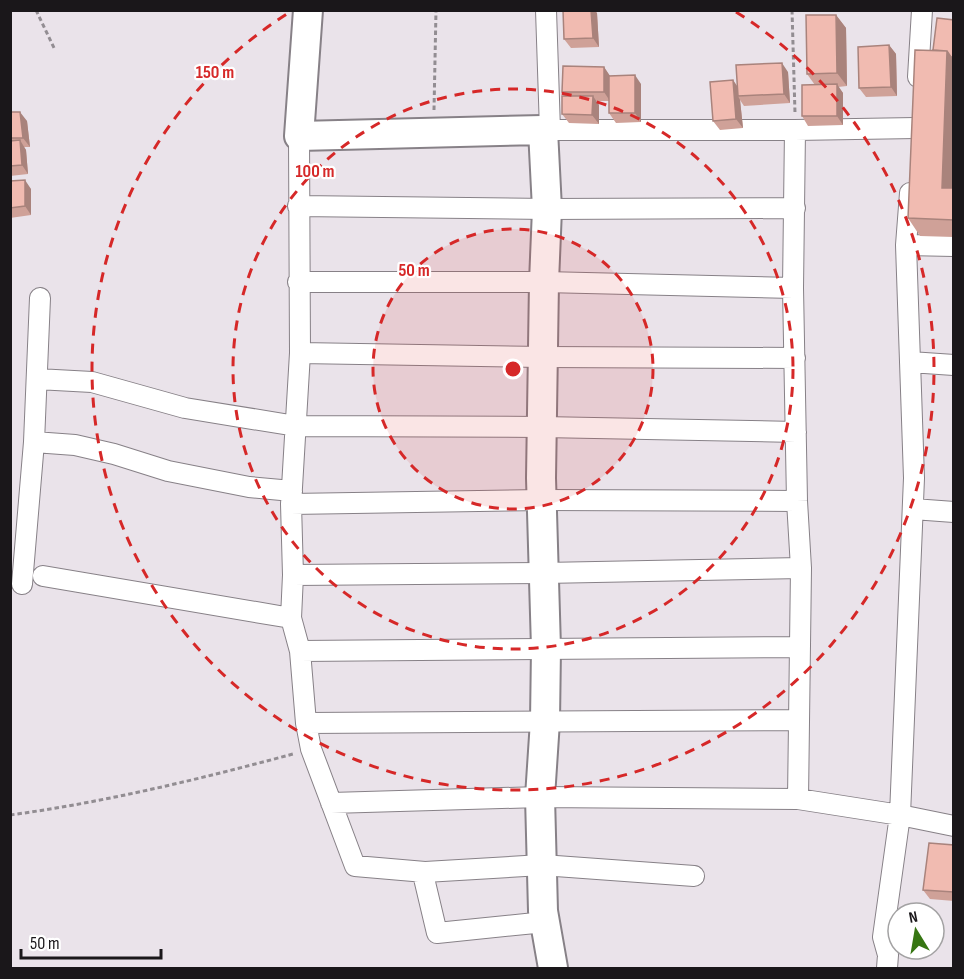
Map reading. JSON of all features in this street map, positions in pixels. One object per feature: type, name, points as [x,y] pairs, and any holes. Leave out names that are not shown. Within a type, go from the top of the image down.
[{"type":"street","points":[[308,10],[299,136],[300,353],[292,497],[291,618],[300,651],[306,723],[311,749],[355,866],[425,872],[542,865],[694,876]]},
{"type":"street","points":[[546,10],[547,209],[542,427],[546,648],[545,722],[540,797],[543,911],[553,969]]},
{"type":"street","points":[[914,152],[922,10]]},
{"type":"street","points":[[299,136],[546,130],[916,128]]},
{"type":"street","points":[[795,130],[793,288],[797,501],[801,568],[798,799]]},
{"type":"street","points":[[887,969],[888,955],[883,937],[900,815],[914,478],[906,245],[912,175]]},
{"type":"street","points":[[298,206],[547,209],[795,208]]},
{"type":"street","points":[[906,245],[954,246]]},
{"type":"street","points":[[298,282],[544,282],[793,288]]},
{"type":"street","points":[[22,584],[34,442],[40,298]]},
{"type":"street","points":[[300,353],[795,358]]},
{"type":"street","points":[[910,362],[954,365]]},
{"type":"street","points":[[37,379],[92,382],[185,408],[296,426],[542,427],[796,432]]},
{"type":"street","points":[[34,442],[75,445],[114,454],[168,471],[292,497],[797,501]]},
{"type":"street","points":[[913,509],[954,512]]},
{"type":"street","points":[[293,575],[801,568]]},
{"type":"street","points":[[43,576],[291,618]]},
{"type":"street","points":[[300,651],[800,647]]},
{"type":"street","points":[[306,723],[799,720]]},
{"type":"street","points":[[331,803],[540,797],[798,799],[954,826]]},
{"type":"street","points":[[425,872],[423,874],[437,933],[545,922]]},
{"type":"path","points":[[36,10],[55,50]]},
{"type":"path","points":[[433,133],[436,10]]},
{"type":"path","points":[[792,10],[795,130]]},
{"type":"path","points":[[10,815],[75,805],[204,777],[311,749]]},
{"type":"building","points":[[563,10],[591,10],[593,38],[564,39]]},
{"type":"building","points":[[806,15],[836,15],[837,73],[807,74]]},
{"type":"building","points":[[937,18],[954,20],[954,57],[951,57],[947,51],[933,50]]},
{"type":"building","points":[[889,45],[891,87],[859,88],[858,47]]},
{"type":"building","points":[[915,50],[947,51],[942,188],[954,188],[954,220],[908,218]]},
{"type":"building","points":[[782,63],[784,94],[738,96],[736,65]]},
{"type":"building","points":[[563,66],[604,67],[604,92],[562,92]]},
{"type":"building","points":[[635,75],[635,113],[609,113],[609,76]]},
{"type":"building","points":[[733,80],[736,119],[713,121],[710,82]]},
{"type":"building","points":[[837,84],[837,116],[802,116],[802,85]]},
{"type":"building","points":[[562,96],[593,96],[592,115],[562,114]]},
{"type":"building","points":[[10,112],[20,112],[23,138],[10,138]]},
{"type":"building","points":[[20,140],[22,165],[10,166],[10,141]]},
{"type":"building","points":[[25,180],[25,206],[10,208],[10,181]]},
{"type":"building","points":[[929,843],[954,845],[954,892],[923,890]]}]
